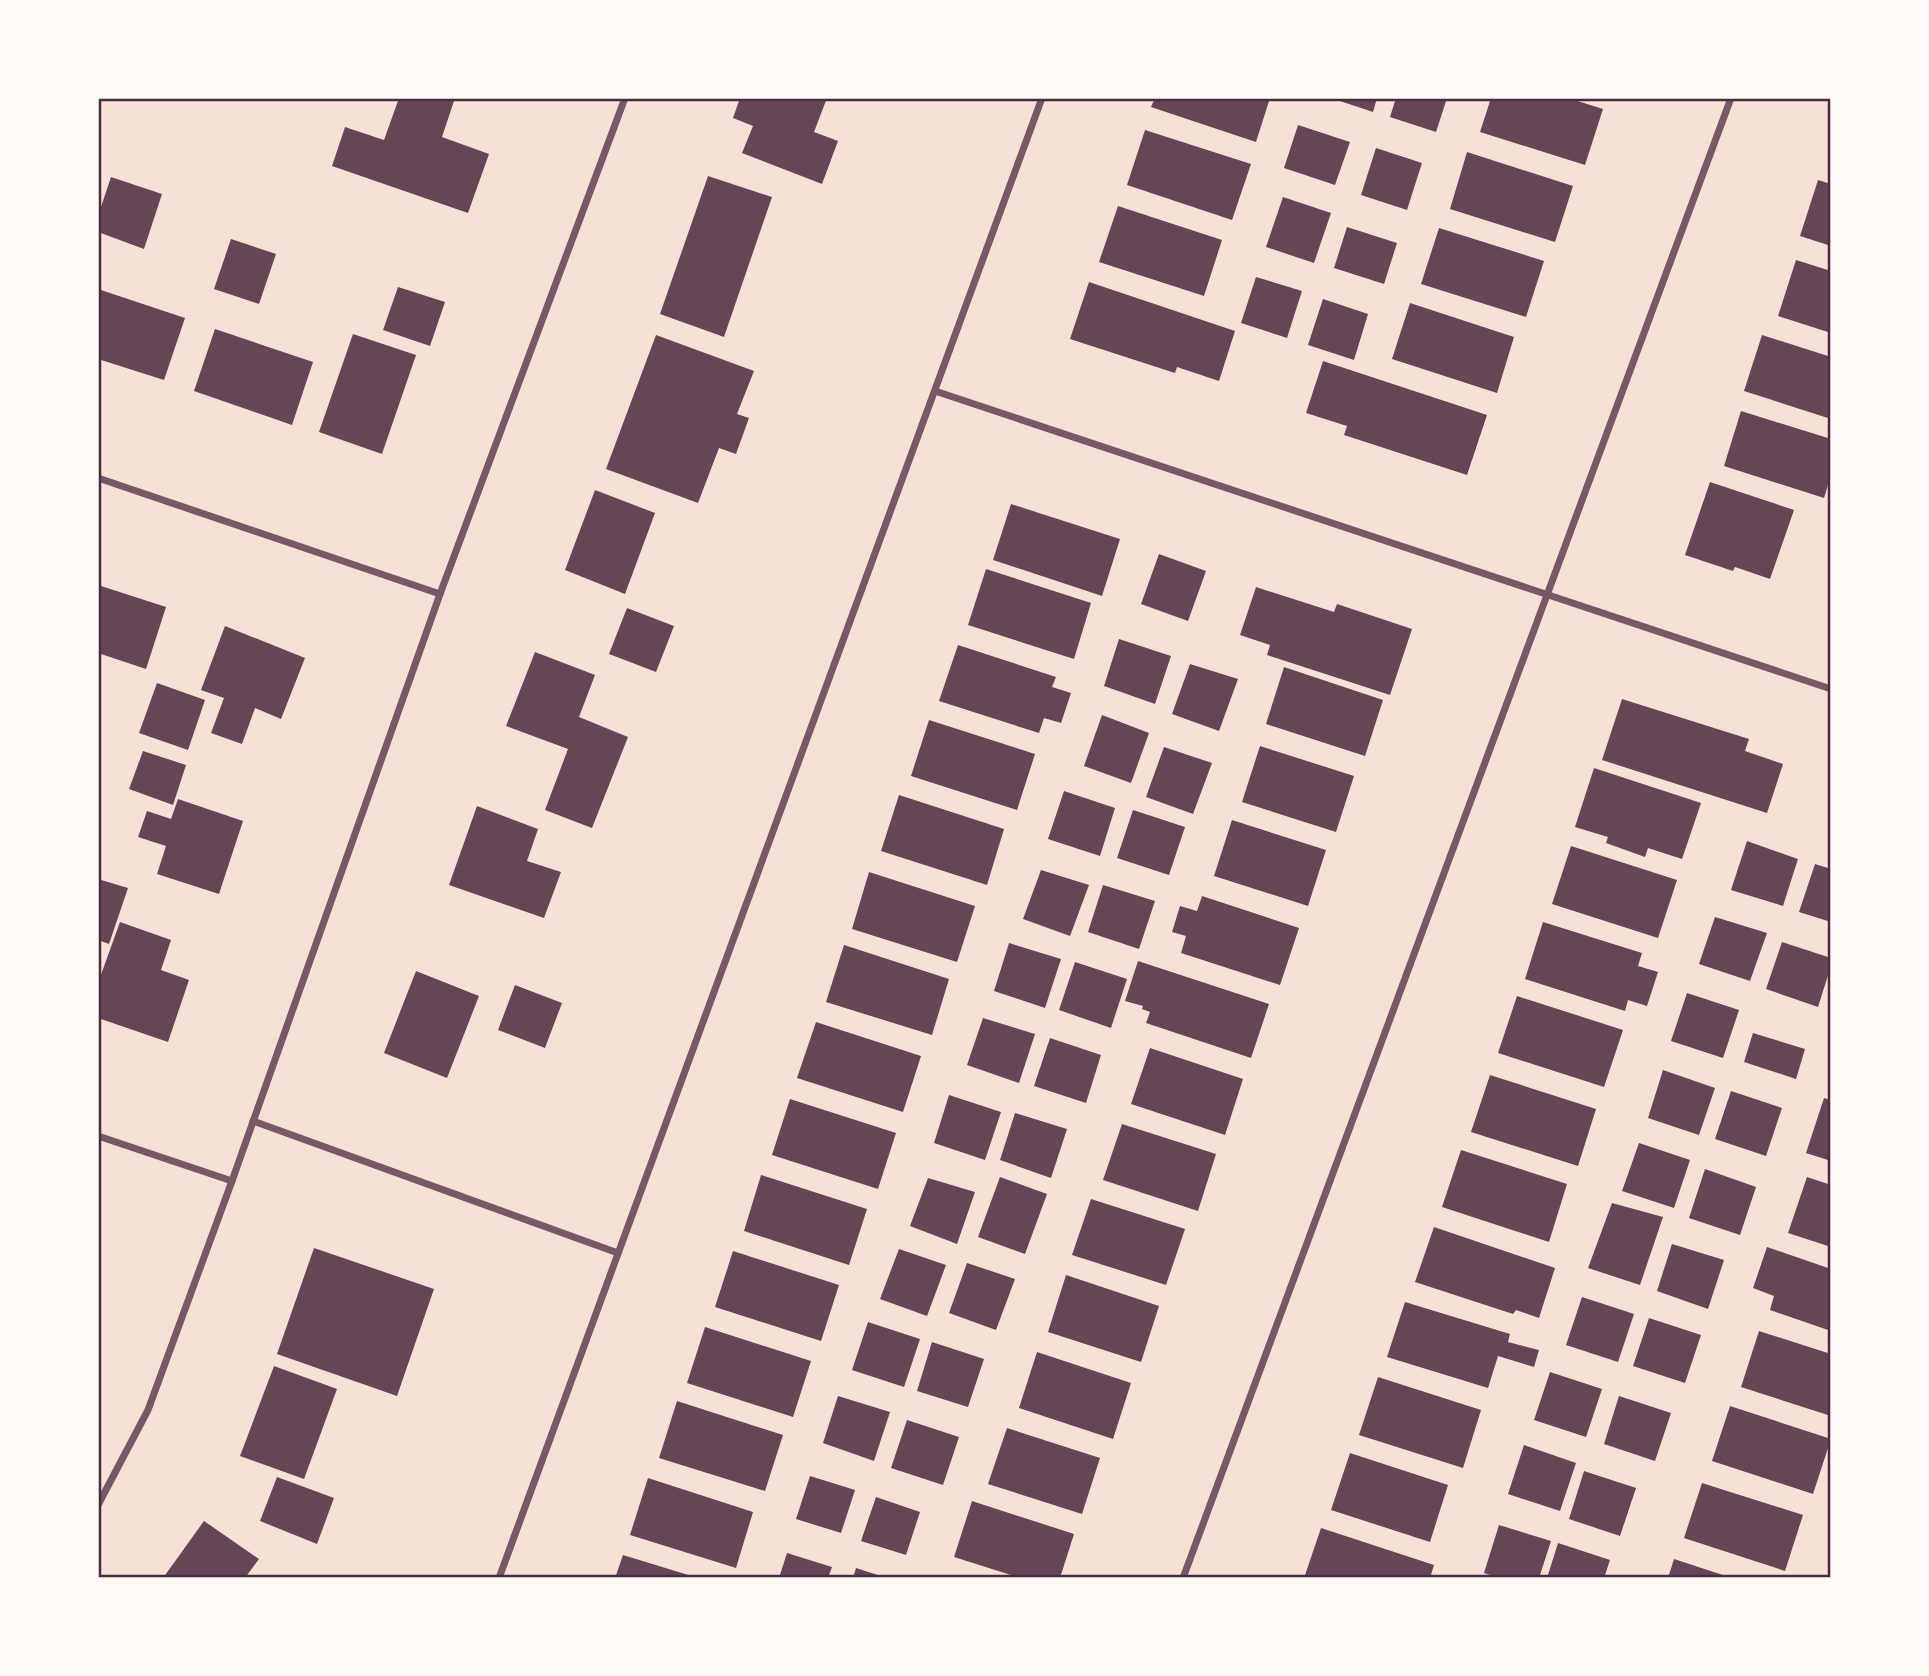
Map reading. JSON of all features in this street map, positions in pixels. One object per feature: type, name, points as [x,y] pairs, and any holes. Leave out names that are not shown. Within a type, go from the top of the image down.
[{"type":"street","points":[[98,1505],[148,1410],[440,594],[625,98]]},
{"type":"street","points":[[499,1578],[1042,98]]},
{"type":"street","points":[[1184,1578],[1731,98]]},
{"type":"street","points":[[935,391],[1831,689]]},
{"type":"street","points":[[98,478],[440,594]]},
{"type":"street","points":[[253,1121],[618,1253]]},
{"type":"street","points":[[98,1136],[232,1181]]},
{"type":"building","points":[[399,98],[445,98],[454,101],[442,137],[489,154],[468,213],[332,166],[345,127],[384,140]]},
{"type":"building","points":[[740,98],[827,98],[814,132],[838,141],[822,184],[742,153],[753,126],[733,118]]},
{"type":"building","points":[[1155,98],[1270,98],[1256,142],[1151,107]]},
{"type":"building","points":[[1331,98],[1377,98],[1373,112]]},
{"type":"building","points":[[1396,98],[1447,98],[1436,132],[1390,117]]},
{"type":"building","points":[[1491,98],[1568,98],[1603,109],[1585,165],[1480,132]]},
{"type":"building","points":[[1298,125],[1350,142],[1335,185],[1284,168]]},
{"type":"building","points":[[1145,130],[1251,164],[1232,220],[1127,185]]},
{"type":"building","points":[[1376,148],[1422,163],[1407,210],[1361,195]]},
{"type":"building","points":[[1467,152],[1573,186],[1555,242],[1450,209]]},
{"type":"building","points":[[708,176],[772,197],[724,337],[660,314]]},
{"type":"building","points":[[111,177],[162,194],[144,249],[98,232],[98,216]]},
{"type":"building","points":[[1818,180],[1831,184],[1831,246],[1800,236]]},
{"type":"building","points":[[1283,197],[1331,213],[1314,263],[1266,247]]},
{"type":"building","points":[[1118,206],[1222,240],[1204,296],[1099,262]]},
{"type":"building","points":[[1347,227],[1397,243],[1384,284],[1334,268]]},
{"type":"building","points":[[1439,228],[1544,261],[1526,317],[1421,284]]},
{"type":"building","points":[[231,239],[276,254],[259,304],[214,289]]},
{"type":"building","points":[[1796,260],[1831,271],[1831,333],[1778,316]]},
{"type":"building","points":[[1256,277],[1302,291],[1287,338],[1241,323]]},
{"type":"building","points":[[1089,282],[1235,331],[1219,381],[1177,367],[1175,373],[1070,339]]},
{"type":"building","points":[[398,287],[445,302],[430,346],[383,330]]},
{"type":"building","points":[[98,289],[185,318],[164,380],[98,359]]},
{"type":"building","points":[[1323,299],[1368,314],[1354,360],[1308,345]]},
{"type":"building","points":[[1410,303],[1514,337],[1497,393],[1392,359]]},
{"type":"building","points":[[215,329],[313,362],[292,425],[194,391]]},
{"type":"building","points":[[353,334],[416,355],[382,454],[319,432]]},
{"type":"building","points":[[656,335],[754,371],[737,414],[749,418],[736,454],[719,448],[698,503],[606,469]]},
{"type":"building","points":[[1762,335],[1831,357],[1831,419],[1744,391]]},
{"type":"building","points":[[1323,361],[1487,415],[1467,475],[1344,435],[1347,426],[1306,413]]},
{"type":"building","points":[[1741,411],[1831,439],[1831,475],[1824,498],[1724,466]]},
{"type":"building","points":[[1710,482],[1794,510],[1770,579],[1735,567],[1733,571],[1685,555]]},
{"type":"building","points":[[595,490],[655,513],[625,594],[565,570]]},
{"type":"building","points":[[1011,504],[1120,539],[1102,596],[993,560]]},
{"type":"building","points":[[1159,554],[1206,571],[1188,621],[1141,604]]},
{"type":"building","points":[[986,569],[1091,603],[1074,659],[968,625]]},
{"type":"building","points":[[98,585],[166,607],[146,669],[98,653]]},
{"type":"building","points":[[1256,587],[1334,612],[1337,604],[1412,629],[1390,695],[1267,655],[1270,645],[1240,635]]},
{"type":"building","points":[[627,608],[674,626],[656,672],[609,654]]},
{"type":"building","points":[[225,626],[305,658],[281,719],[255,708],[242,744],[211,733],[224,698],[201,690]]},
{"type":"building","points":[[1119,639],[1171,656],[1155,704],[1104,686]]},
{"type":"building","points":[[958,645],[1056,677],[1052,687],[1071,693],[1061,723],[1044,718],[1039,733],[939,701]]},
{"type":"building","points":[[535,652],[595,675],[579,717],[628,737],[592,828],[545,810],[568,749],[506,726]]},
{"type":"building","points":[[1190,664],[1238,679],[1219,731],[1172,714]]},
{"type":"building","points":[[1284,667],[1383,700],[1365,756],[1266,724]]},
{"type":"building","points":[[157,683],[205,700],[188,750],[139,733]]},
{"type":"building","points":[[1622,699],[1749,739],[1745,751],[1783,764],[1767,813],[1602,760]]},
{"type":"building","points":[[1102,715],[1149,733],[1131,783],[1084,766]]},
{"type":"building","points":[[929,720],[1035,754],[1017,810],[911,776]]},
{"type":"building","points":[[1260,746],[1354,776],[1336,832],[1242,802]]},
{"type":"building","points":[[1164,747],[1212,763],[1193,814],[1146,797]]},
{"type":"building","points":[[143,751],[186,765],[173,805],[129,789]]},
{"type":"building","points":[[1594,768],[1701,803],[1682,859],[1648,848],[1645,857],[1606,843],[1608,837],[1575,827]]},
{"type":"building","points":[[1064,791],[1115,808],[1100,856],[1048,839]]},
{"type":"building","points":[[899,795],[1004,829],[987,885],[881,851]]},
{"type":"building","points":[[178,799],[243,821],[219,894],[157,874],[166,846],[138,837],[147,811],[171,819]]},
{"type":"building","points":[[477,806],[538,829],[527,861],[561,872],[544,918],[449,885]]},
{"type":"building","points":[[1133,810],[1185,827],[1169,875],[1117,858]]},
{"type":"building","points":[[1232,820],[1326,850],[1308,906],[1214,876]]},
{"type":"building","points":[[1747,841],[1798,859],[1783,906],[1731,890]]},
{"type":"building","points":[[1571,846],[1677,880],[1658,938],[1552,904]]},
{"type":"building","points":[[1815,864],[1831,869],[1831,922],[1799,912]]},
{"type":"building","points":[[1041,870],[1089,885],[1070,936],[1023,919]]},
{"type":"building","points":[[869,872],[975,906],[957,962],[852,929]]},
{"type":"building","points":[[98,879],[128,888],[109,944],[98,940]]},
{"type":"building","points":[[1103,885],[1155,901],[1139,949],[1088,932]]},
{"type":"building","points":[[1202,896],[1299,928],[1280,985],[1181,953],[1186,936],[1172,932],[1180,906],[1197,911]]},
{"type":"building","points":[[1715,917],[1767,933],[1750,981],[1699,964]]},
{"type":"building","points":[[120,922],[171,940],[161,970],[189,980],[168,1042],[98,1018],[98,983]]},
{"type":"building","points":[[1543,922],[1642,953],[1638,966],[1658,972],[1647,1006],[1628,1000],[1625,1011],[1525,979]]},
{"type":"building","points":[[1782,942],[1831,958],[1818,1007],[1766,989]]},
{"type":"building","points":[[1009,943],[1061,959],[1045,1008],[994,991]]},
{"type":"building","points":[[844,945],[949,979],[932,1035],[826,1002]]},
{"type":"building","points":[[1138,961],[1269,1004],[1251,1058],[1146,1023],[1150,1012],[1142,1009],[1143,1006],[1125,1001]]},
{"type":"building","points":[[1075,962],[1127,979],[1111,1028],[1059,1010]]},
{"type":"building","points":[[416,971],[479,996],[447,1078],[384,1053]]},
{"type":"building","points":[[515,985],[562,1003],[545,1048],[498,1030]]},
{"type":"building","points":[[1687,993],[1739,1010],[1723,1058],[1671,1041]]},
{"type":"building","points":[[1517,996],[1623,1030],[1604,1087],[1498,1053]]},
{"type":"building","points":[[983,1018],[1035,1034],[1019,1083],[967,1065]]},
{"type":"building","points":[[816,1022],[921,1056],[903,1112],[797,1078]]},
{"type":"building","points":[[1753,1033],[1805,1049],[1796,1079],[1744,1062]]},
{"type":"building","points":[[1050,1038],[1101,1055],[1086,1103],[1034,1086]]},
{"type":"building","points":[[1150,1048],[1243,1079],[1225,1135],[1131,1104]]},
{"type":"building","points":[[1663,1070],[1715,1088],[1699,1135],[1648,1118]]},
{"type":"building","points":[[1490,1075],[1596,1109],[1578,1166],[1471,1132]]},
{"type":"building","points":[[1731,1091],[1782,1108],[1766,1156],[1715,1139]]},
{"type":"building","points":[[949,1095],[1001,1112],[985,1160],[934,1143]]},
{"type":"building","points":[[1824,1098],[1831,1100],[1831,1161],[1806,1153]]},
{"type":"building","points":[[790,1099],[896,1133],[878,1189],[772,1155]]},
{"type":"building","points":[[1015,1113],[1067,1129],[1051,1178],[1000,1160]]},
{"type":"building","points":[[1122,1124],[1216,1154],[1198,1211],[1103,1180]]},
{"type":"building","points":[[1639,1143],[1690,1160],[1674,1208],[1622,1191]]},
{"type":"building","points":[[1461,1150],[1567,1184],[1549,1242],[1442,1207]]},
{"type":"building","points":[[1705,1169],[1756,1187],[1740,1235],[1689,1218]]},
{"type":"building","points":[[761,1175],[867,1209],[849,1265],[744,1231]]},
{"type":"building","points":[[1000,1177],[1047,1194],[1025,1254],[978,1237]]},
{"type":"building","points":[[1807,1177],[1831,1185],[1831,1247],[1788,1233]]},
{"type":"building","points":[[928,1178],[975,1192],[957,1244],[910,1226]]},
{"type":"building","points":[[1091,1199],[1185,1229],[1166,1285],[1072,1255]]},
{"type":"building","points":[[1612,1203],[1663,1217],[1640,1285],[1588,1268]]},
{"type":"building","points":[[1434,1227],[1555,1268],[1539,1318],[1516,1310],[1513,1314],[1415,1282]]},
{"type":"building","points":[[1672,1244],[1724,1260],[1708,1309],[1657,1291]]},
{"type":"building","points":[[1767,1247],[1831,1269],[1831,1331],[1770,1310],[1774,1296],[1753,1288]]},
{"type":"building","points":[[314,1248],[434,1289],[397,1396],[277,1354]]},
{"type":"building","points":[[899,1249],[946,1265],[927,1316],[880,1299]]},
{"type":"building","points":[[733,1251],[839,1285],[821,1341],[715,1307]]},
{"type":"building","points":[[967,1263],[1015,1279],[996,1330],[949,1313]]},
{"type":"building","points":[[1066,1275],[1159,1306],[1141,1362],[1048,1332]]},
{"type":"building","points":[[1582,1297],[1634,1314],[1618,1362],[1566,1345]]},
{"type":"building","points":[[1405,1302],[1510,1334],[1508,1342],[1539,1350],[1534,1367],[1498,1356],[1488,1388],[1387,1357]]},
{"type":"building","points":[[1649,1318],[1701,1335],[1685,1383],[1633,1366]]},
{"type":"building","points":[[868,1322],[920,1339],[904,1387],[852,1370]]},
{"type":"building","points":[[705,1327],[811,1361],[793,1417],[687,1383]]},
{"type":"building","points":[[1759,1331],[1831,1354],[1831,1416],[1741,1387]]},
{"type":"building","points":[[932,1342],[984,1359],[968,1407],[917,1391]]},
{"type":"building","points":[[1037,1352],[1131,1383],[1113,1439],[1019,1408]]},
{"type":"building","points":[[274,1366],[337,1389],[304,1479],[240,1456]]},
{"type":"building","points":[[1550,1372],[1602,1389],[1586,1437],[1534,1420]]},
{"type":"building","points":[[1378,1377],[1481,1410],[1463,1468],[1359,1435]]},
{"type":"building","points":[[838,1396],[890,1412],[874,1461],[823,1443]]},
{"type":"building","points":[[1619,1396],[1671,1413],[1655,1461],[1604,1444]]},
{"type":"building","points":[[677,1401],[783,1435],[765,1491],[659,1458]]},
{"type":"building","points":[[1730,1406],[1831,1439],[1813,1494],[1712,1461]]},
{"type":"building","points":[[907,1420],[959,1437],[943,1485],[891,1468]]},
{"type":"building","points":[[1007,1428],[1100,1458],[1082,1514],[988,1484]]},
{"type":"building","points":[[1524,1445],[1576,1463],[1560,1511],[1508,1494]]},
{"type":"building","points":[[1350,1453],[1448,1485],[1430,1542],[1331,1510]]},
{"type":"building","points":[[1584,1471],[1636,1488],[1620,1536],[1569,1519]]},
{"type":"building","points":[[810,1476],[855,1490],[841,1533],[796,1519]]},
{"type":"building","points":[[277,1477],[334,1498],[317,1544],[260,1521]]},
{"type":"building","points":[[648,1478],[753,1512],[736,1568],[630,1535]]},
{"type":"building","points":[[1702,1483],[1803,1515],[1785,1571],[1684,1538]]},
{"type":"building","points":[[876,1497],[920,1512],[906,1555],[861,1541]]},
{"type":"building","points":[[972,1501],[1074,1534],[1060,1578],[1020,1578],[954,1557]]},
{"type":"building","points":[[204,1521],[259,1559],[245,1578],[163,1578]]},
{"type":"building","points":[[1499,1525],[1551,1541],[1539,1578],[1500,1578],[1484,1573]]},
{"type":"building","points":[[1321,1528],[1434,1565],[1430,1578],[1304,1578]]},
{"type":"building","points":[[1558,1543],[1610,1560],[1604,1578],[1547,1578]]},
{"type":"building","points":[[787,1553],[832,1567],[828,1578],[779,1578]]},
{"type":"building","points":[[623,1555],[695,1577],[695,1578],[615,1578]]},
{"type":"building","points":[[1674,1559],[1729,1577],[1729,1578],[1668,1578]]},
{"type":"building","points":[[856,1568],[884,1577],[884,1578],[853,1578]]}]
